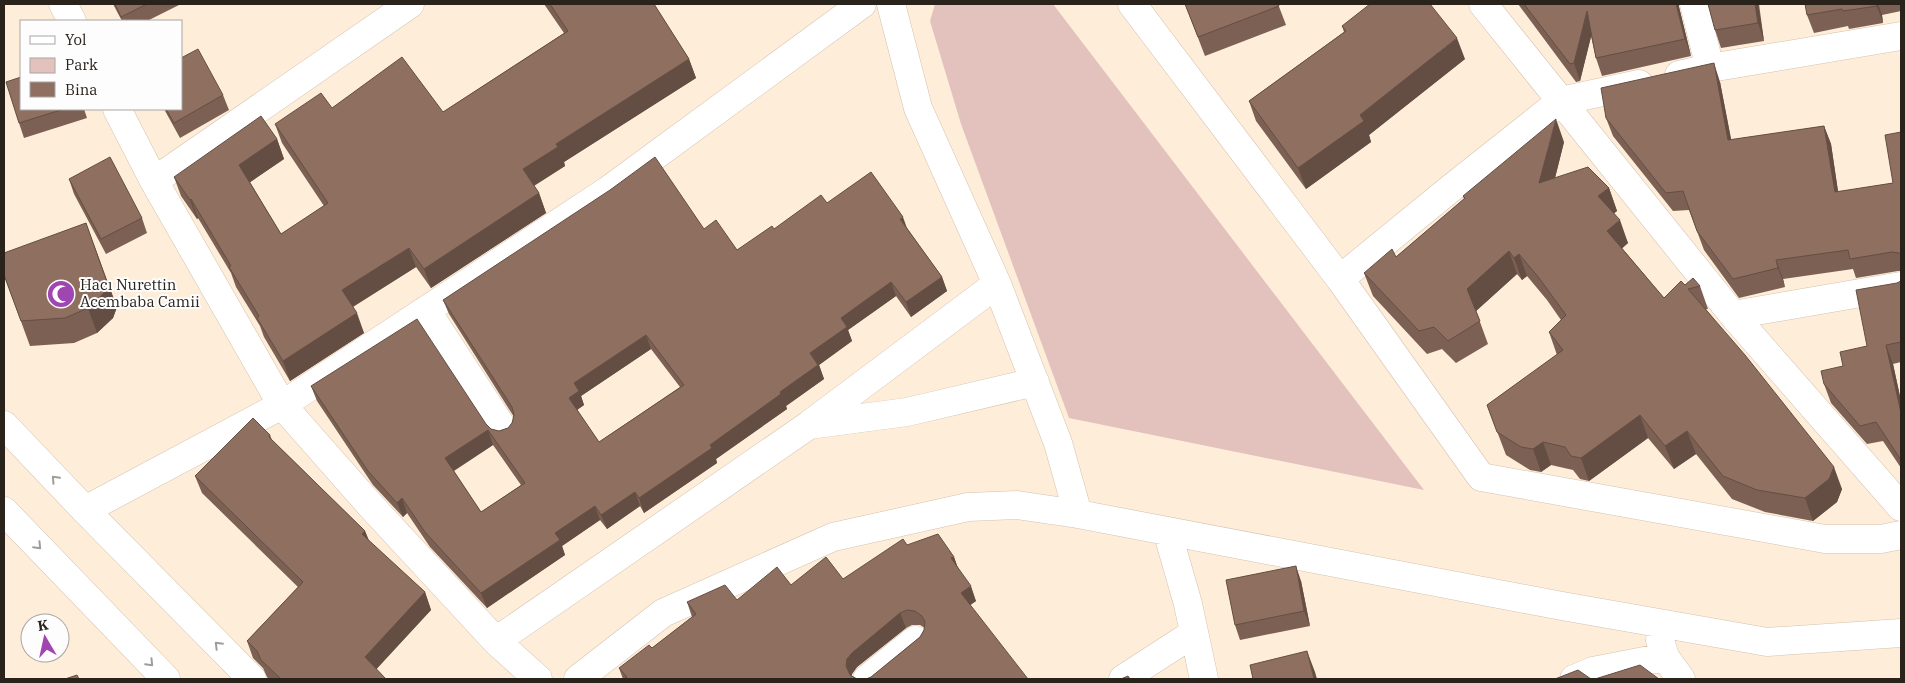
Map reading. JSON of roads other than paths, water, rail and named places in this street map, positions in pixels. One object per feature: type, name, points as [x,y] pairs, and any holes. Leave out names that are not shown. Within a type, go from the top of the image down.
[{"type":"street","points":[[63,4],[71,20]]},
{"type":"street","points":[[154,181],[410,4]]},
{"type":"street","points":[[85,510],[282,405],[608,191],[862,4]]},
{"type":"street","points":[[890,4],[918,108],[997,284],[1058,443],[1078,514]]},
{"type":"street","points":[[1132,4],[1340,279],[1481,477],[1825,539],[1881,540],[1901,536]]},
{"type":"street","points":[[1483,4],[1733,315],[1901,507]]},
{"type":"street","points":[[1694,4],[1710,68]]},
{"type":"street","points":[[1340,279],[1561,101],[1710,68],[1901,36]]},
{"type":"street","points":[[118,110],[154,181],[282,405],[371,506],[496,641],[538,679]]},
{"type":"street","points":[[496,641],[809,425],[997,284]]},
{"type":"street","points":[[1733,315],[1901,286]]},
{"type":"street","points":[[426,310],[504,430]]},
{"type":"street","points":[[809,425],[907,412],[1035,382]]},
{"type":"street","points":[[4,425],[252,679]]},
{"type":"street","points":[[578,679],[663,614],[833,537],[968,507],[1017,505],[1078,514],[1657,624],[1767,642],[1901,633]]},
{"type":"street","points":[[4,511],[166,679]]},
{"type":"street","points":[[1167,531],[1188,604],[1204,679]]},
{"type":"street","points":[[1657,624],[1660,644],[1665,657],[1681,679]]},
{"type":"street","points":[[1123,679],[1194,633]]},
{"type":"street","points":[[867,679],[915,640]]},
{"type":"street","points":[[1574,679],[1594,671],[1665,657]]},
{"type":"place","name":"Hacı Nurettin Acembaba Camii","points":[[61,294]]}]
